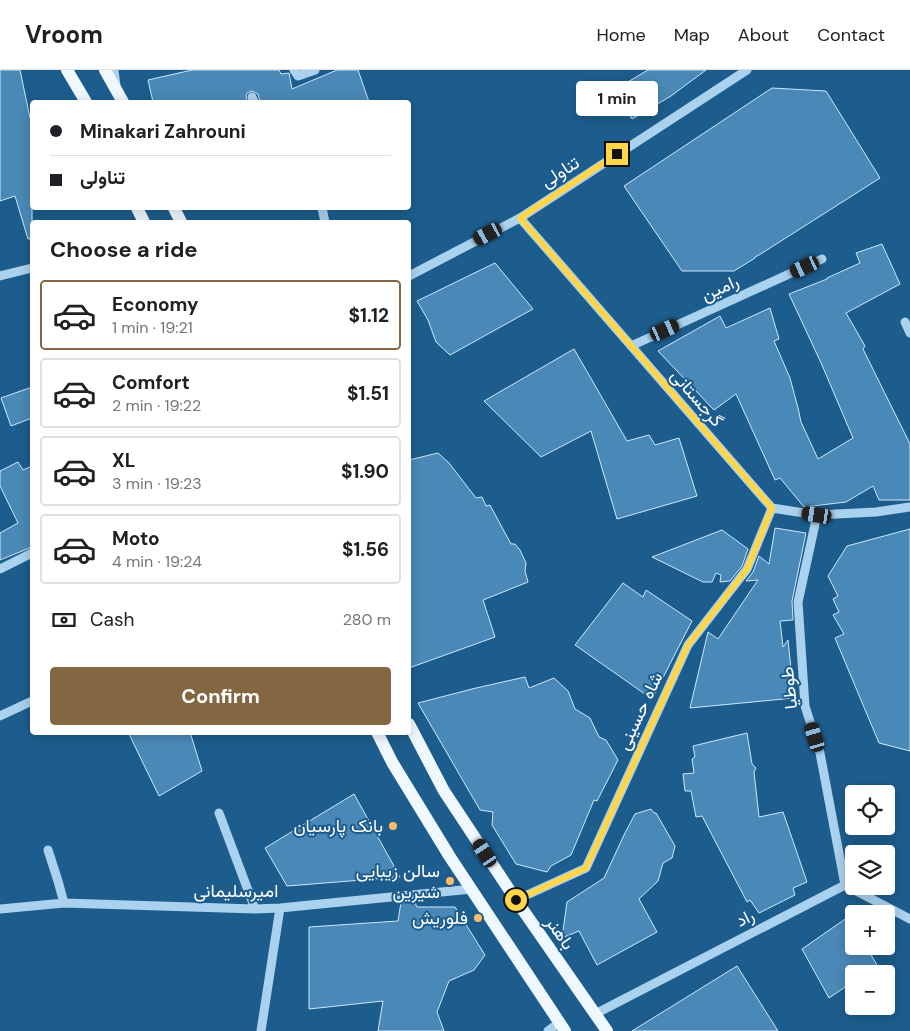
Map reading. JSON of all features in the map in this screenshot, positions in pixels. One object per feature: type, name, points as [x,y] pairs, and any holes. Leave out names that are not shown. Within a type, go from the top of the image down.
[{"type":"main road","points":[[66,70],[85,100]]},
{"type":"main road","points":[[105,70],[122,100]]},
{"type":"main road","name":"باهنر","points":[[411,728],[444,791],[516,900],[607,1031]]},
{"type":"main road","points":[[378,735],[396,770],[450,857],[562,1027]]},
{"type":"street","points":[[114,70],[116,89]]},
{"type":"street","points":[[294,70],[298,76],[315,70]]},
{"type":"street","name":"تناولی","points":[[411,275],[520,218],[747,70]]},
{"type":"street","name":"گرجستانی","points":[[520,218],[772,508]]},
{"type":"street","name":"رامین","points":[[630,346],[822,259]]},
{"type":"street","points":[[0,276],[30,268]]},
{"type":"street","points":[[905,322],[910,333]]},
{"type":"street","points":[[772,508],[817,515],[876,512],[910,507]]},
{"type":"street","name":"شاه حسینی","points":[[516,900],[586,868],[688,645],[747,569],[772,508]]},
{"type":"street","name":"طوطیا","points":[[817,515],[798,602],[804,687],[806,706],[820,753],[845,885]]},
{"type":"street","points":[[0,569],[30,555]]},
{"type":"street","points":[[0,716],[30,702]]},
{"type":"street","points":[[218,812],[255,908]]},
{"type":"street","points":[[48,850],[64,903]]},
{"type":"street","name":"راد","points":[[595,1014],[845,885]]},
{"type":"street","name":"امیرسلیمانی","points":[[0,909],[64,903],[280,908],[472,889]]},
{"type":"street","points":[[864,895],[910,920]]},
{"type":"street","points":[[261,1031],[280,908]]},
{"type":"street","points":[[548,1031],[562,1027]]},
{"type":"building","points":[[0,70],[20,70],[30,118],[30,210],[32,210],[32,220],[30,220],[30,239],[28,239],[15,196],[0,201]]},
{"type":"building","points":[[192,70],[279,70],[281,74],[289,73],[292,89],[337,70],[358,70],[368,100],[260,100],[258,94],[252,91],[247,93],[247,100],[153,100],[148,80]]},
{"type":"building","points":[[648,70],[706,70],[671,96],[632,119],[614,90]]},
{"type":"building","points":[[772,88],[826,91],[880,178],[734,271],[682,271],[624,186]]},
{"type":"building","points":[[882,244],[900,284],[846,313],[865,346],[863,349],[910,444],[910,500],[879,500],[873,486],[846,502],[804,507],[780,478],[775,480],[736,394],[714,410],[658,351],[720,316],[726,328],[770,308],[779,339],[774,341],[790,378],[801,422],[818,459],[853,438],[789,294],[860,263],[856,253]]},
{"type":"building","points":[[495,263],[533,309],[450,355],[436,342],[428,320],[417,301]]},
{"type":"building","points":[[574,349],[627,441],[649,435],[655,445],[679,438],[697,496],[617,519],[591,431],[541,457],[484,401]]},
{"type":"building","points":[[30,388],[30,419],[11,426],[1,398]]},
{"type":"building","points":[[438,453],[449,463],[476,498],[482,497],[486,506],[490,505],[511,544],[515,544],[520,550],[526,563],[525,571],[528,582],[483,600],[495,637],[411,667],[411,460]]},
{"type":"building","points":[[18,462],[23,470],[30,467],[30,548],[0,560],[0,533],[18,523],[0,486],[0,471]]},
{"type":"building","points":[[775,528],[806,533],[792,601],[793,620],[780,621],[783,647],[788,640],[794,698],[690,708],[708,632],[718,639],[758,580],[746,581],[753,572],[759,556],[769,564]]},
{"type":"building","points":[[910,529],[910,751],[879,743],[835,638],[844,634],[833,615],[839,612],[833,599],[838,596],[828,576],[847,546]]},
{"type":"building","points":[[722,530],[748,549],[742,566],[730,581],[720,582],[721,575],[716,573],[712,582],[703,582],[652,557]]},
{"type":"building","points":[[623,583],[643,597],[646,590],[692,621],[652,699],[575,645]]},
{"type":"building","points":[[525,677],[529,688],[554,678],[568,691],[575,709],[590,718],[599,737],[606,740],[618,760],[597,801],[594,800],[571,855],[551,866],[547,872],[516,864],[492,825],[493,812],[480,810],[418,703]]},
{"type":"building","points":[[747,733],[752,764],[756,768],[754,772],[759,817],[783,812],[807,882],[793,888],[795,895],[759,913],[750,900],[747,902],[702,816],[696,817],[691,791],[685,791],[683,774],[694,773],[692,759],[695,757],[693,746]]},
{"type":"building","points":[[129,735],[191,735],[202,771],[159,796]]},
{"type":"building","points":[[354,794],[400,877],[287,886],[265,848]]},
{"type":"building","points":[[651,809],[656,813],[675,846],[672,858],[663,863],[658,881],[639,899],[657,932],[597,965],[579,931],[562,938],[567,902],[604,878],[635,814]]},
{"type":"building","points":[[414,901],[417,907],[455,907],[485,955],[474,970],[449,981],[437,1012],[444,1031],[378,1031],[383,1001],[309,1009],[309,927],[398,921],[401,902]]},
{"type":"building","points":[[845,919],[845,955],[871,955],[877,965],[845,965],[845,987],[829,998],[802,949]]},
{"type":"building","points":[[737,966],[778,1031],[632,1031]]},
{"type":"place","name":"بانک پارسیان","points":[[393,826]]},
{"type":"place","name":"سالن زیبایی شیرین","points":[[450,881]]},
{"type":"place","name":"فلوریش","points":[[478,918]]},
{"type":"route","points":[[516,900],[586,868],[688,645],[747,569],[772,508],[520,218],[617,154]]}]
